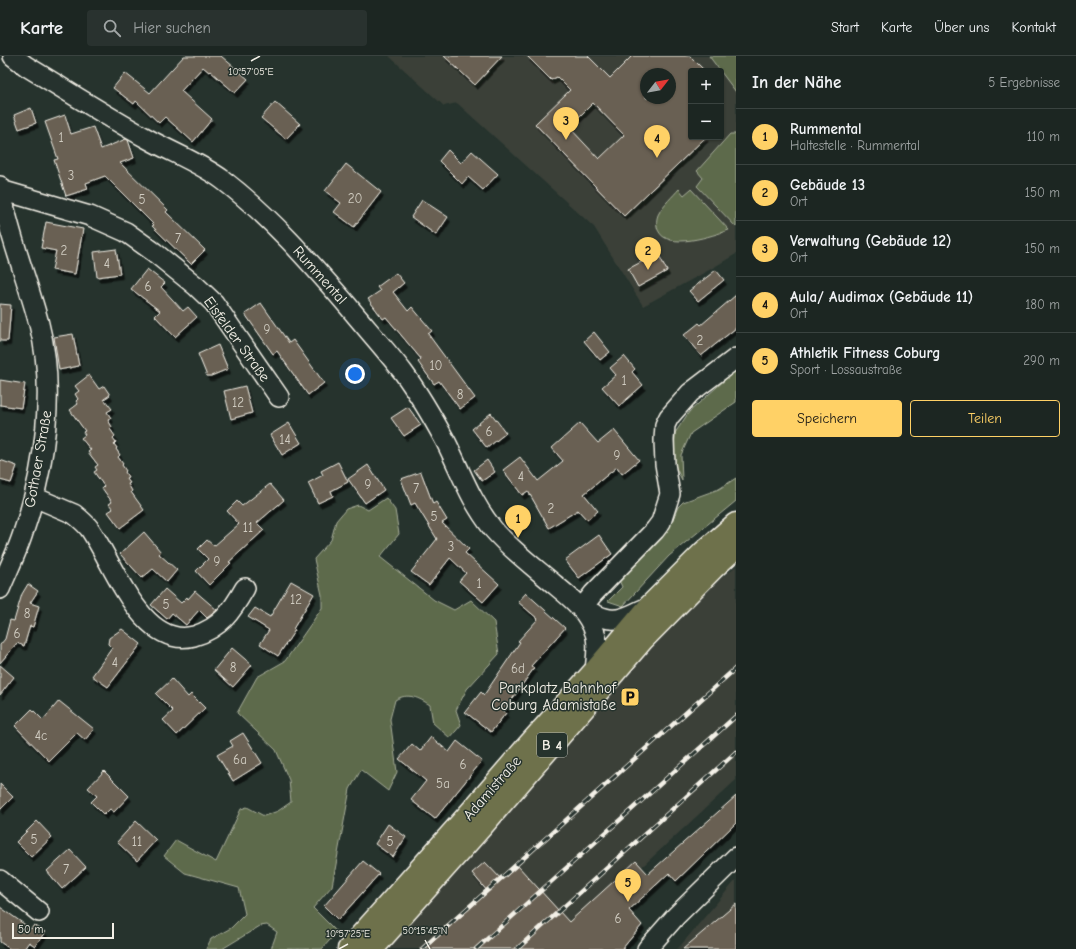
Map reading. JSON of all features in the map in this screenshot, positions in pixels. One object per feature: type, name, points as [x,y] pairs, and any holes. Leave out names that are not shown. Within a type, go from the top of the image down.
[{"type":"highway","name":"Adamistraße","points":[[349,949],[595,671],[650,606],[703,553],[736,524]]},
{"type":"highway","name":"Adamistraße","points":[[372,949],[481,828],[642,640],[713,568],[736,547]]},
{"type":"highway","points":[[713,568],[736,553]]},
{"type":"street","name":"Rummental","points":[[13,56],[26,66],[148,139],[200,164],[223,180],[247,200],[297,249],[403,373],[420,396],[446,442],[466,488],[477,507],[494,530],[526,560],[582,608],[590,620],[596,634],[597,652],[595,671]]},
{"type":"street","name":"Eisfelder Straße","points":[[0,188],[90,216],[126,232],[154,252],[196,286],[214,303],[279,397]]},
{"type":"street","name":"Gothaer Straße","points":[[0,188],[14,242],[40,325],[46,358],[48,400],[46,425],[34,497],[24,532],[0,589]]},
{"type":"street","points":[[582,608],[593,594],[661,522],[670,494],[665,464],[664,440],[665,424],[669,417],[690,393],[736,358]]},
{"type":"street","points":[[34,497],[80,518],[89,528],[104,552],[129,599],[149,622],[165,634],[184,638],[206,632],[216,626],[235,605],[245,588]]},
{"type":"street","name":"Rummental","points":[[582,608],[606,619],[613,620],[625,617],[650,606]]},
{"type":"street","points":[[654,945],[676,916],[736,858]]},
{"type":"street","points":[[0,880],[39,912]]},
{"type":"shaded area","points":[[389,56],[736,56],[736,254],[643,306],[594,227],[457,103],[444,106]]},
{"type":"shaded area","points":[[736,566],[736,780],[553,949],[386,949],[641,656],[715,583]]},
{"type":"shaded area","points":[[736,880],[736,949],[677,949],[681,945]]},
{"type":"green space","points":[[709,56],[736,56],[736,92],[724,76],[724,68],[718,68]]},
{"type":"green space","points":[[730,134],[736,134],[736,227],[697,186],[703,178],[697,171]]},
{"type":"green space","points":[[679,189],[684,195],[691,189],[729,230],[691,240],[680,241],[663,237],[657,228],[657,217],[663,207]]},
{"type":"green space","points":[[736,370],[736,402],[691,433],[681,455],[682,480],[674,464],[675,433],[689,412]]},
{"type":"green space","points":[[736,478],[736,501],[669,556],[623,606],[608,601],[622,587],[619,580],[668,530],[678,507],[683,502],[719,489]]},
{"type":"green space","points":[[386,498],[395,510],[399,534],[380,557],[434,600],[454,610],[471,600],[494,622],[499,654],[467,689],[456,710],[461,725],[450,738],[433,723],[430,705],[418,698],[409,696],[404,696],[395,700],[390,719],[397,772],[388,791],[361,770],[350,789],[332,886],[313,908],[337,932],[322,949],[271,949],[277,932],[267,925],[260,926],[222,949],[206,949],[211,939],[231,928],[245,914],[239,888],[185,873],[164,856],[176,840],[216,862],[241,809],[247,807],[264,816],[278,811],[291,802],[289,780],[276,750],[237,713],[257,677],[285,661],[322,608],[322,595],[314,559],[331,540],[336,521],[346,509],[358,505],[368,510]]},
{"type":"building","points":[[184,56],[221,56],[248,79],[235,93],[210,71],[209,72],[203,67],[181,91],[212,119],[193,142],[165,117],[159,123],[136,101],[134,104],[113,88],[125,73],[150,93]]},
{"type":"building","points":[[444,56],[502,56],[475,85]]},
{"type":"building","points":[[527,56],[588,56],[610,78],[632,56],[690,56],[702,68],[688,68],[688,140],[703,140],[624,216],[535,124],[570,90],[557,77],[551,80]],"holes":[[[593,103],[624,135],[599,159],[569,127]]]},
{"type":"building","points":[[275,102],[300,124],[286,139],[261,118]]},
{"type":"building","points":[[31,108],[36,123],[19,129],[14,115]]},
{"type":"building","points":[[65,115],[71,134],[93,127],[101,149],[126,139],[128,140],[134,158],[120,163],[168,210],[166,212],[205,250],[191,264],[152,226],[154,225],[105,176],[86,183],[88,189],[66,196],[54,160],[58,159],[45,122]]},
{"type":"building","points":[[448,150],[461,163],[472,151],[498,174],[483,190],[468,177],[462,184],[439,161]]},
{"type":"building","points":[[346,164],[381,192],[354,227],[334,212],[341,203],[325,191]]},
{"type":"building","points":[[422,200],[448,217],[436,235],[411,217]]},
{"type":"building","points":[[46,222],[83,229],[75,274],[52,270],[56,251],[41,248]]},
{"type":"building","points":[[116,249],[120,274],[97,277],[94,252]]},
{"type":"building","points":[[658,253],[667,271],[638,287],[628,269]]},
{"type":"building","points":[[147,269],[165,283],[161,287],[183,311],[188,307],[197,317],[175,337],[155,316],[160,311],[131,289]]},
{"type":"building","points":[[716,270],[724,280],[698,301],[689,291]]},
{"type":"building","points":[[396,273],[404,283],[393,292],[408,311],[412,307],[432,331],[428,334],[475,398],[460,409],[439,381],[434,384],[418,362],[421,359],[386,317],[383,319],[368,299],[380,291],[377,287]]},
{"type":"building","points":[[736,295],[736,328],[701,356],[684,335],[699,323],[701,325]]},
{"type":"building","points":[[261,303],[289,343],[293,340],[324,383],[308,395],[277,351],[273,354],[245,314]]},
{"type":"building","points":[[0,304],[11,305],[8,341],[0,341]]},
{"type":"building","points":[[594,332],[610,352],[600,360],[584,341]]},
{"type":"building","points":[[73,334],[79,366],[59,370],[54,337]]},
{"type":"building","points":[[218,345],[228,369],[211,376],[207,376],[198,354]]},
{"type":"building","points":[[624,356],[635,369],[632,372],[643,385],[619,406],[602,387],[616,375],[610,368]]},
{"type":"building","points":[[89,375],[99,389],[104,386],[110,395],[104,399],[112,409],[107,412],[111,418],[108,420],[112,427],[110,429],[115,436],[113,438],[116,442],[114,444],[120,455],[118,457],[126,471],[125,472],[128,477],[126,478],[130,483],[128,484],[132,491],[131,492],[144,510],[120,528],[108,512],[113,509],[109,504],[112,502],[102,488],[104,486],[94,472],[97,470],[95,467],[98,465],[88,452],[91,450],[81,438],[85,435],[83,432],[85,431],[70,410],[78,404],[76,401],[78,399],[75,394],[79,391],[75,386]]},
{"type":"building","points":[[0,380],[25,384],[21,408],[0,405]]},
{"type":"building","points":[[245,386],[252,413],[231,419],[224,391]]},
{"type":"building","points":[[408,407],[421,425],[404,436],[391,418]]},
{"type":"building","points":[[491,413],[506,433],[487,448],[472,429]]},
{"type":"building","points":[[289,423],[301,443],[282,455],[270,435]]},
{"type":"building","points":[[580,423],[598,443],[614,430],[639,460],[622,474],[617,467],[584,494],[598,511],[587,520],[578,510],[549,528],[528,491],[522,495],[503,470],[520,457],[538,481],[563,461],[552,448]]},
{"type":"building","points":[[0,460],[17,466],[11,483],[0,480]]},
{"type":"building","points":[[487,460],[495,472],[482,481],[474,470]]},
{"type":"building","points":[[338,462],[348,482],[331,491],[333,496],[318,503],[308,483],[323,475],[321,471]]},
{"type":"building","points":[[368,465],[384,490],[365,503],[348,479]]},
{"type":"building","points":[[421,472],[433,504],[436,502],[447,520],[442,523],[469,549],[465,553],[499,584],[483,602],[459,581],[466,573],[450,558],[429,585],[411,572],[437,539],[415,503],[411,505],[401,479]]},
{"type":"building","points":[[270,484],[284,500],[257,523],[264,530],[229,562],[231,563],[209,585],[196,571],[208,559],[198,549],[207,540],[214,546],[239,524],[227,511],[237,501],[242,506]]},
{"type":"building","points":[[144,532],[161,552],[159,554],[177,570],[167,582],[153,569],[142,578],[120,554]]},
{"type":"building","points":[[599,535],[612,554],[579,578],[565,560]]},
{"type":"building","points":[[291,581],[314,594],[293,629],[295,630],[278,656],[260,644],[269,630],[248,617],[255,608],[270,617]]},
{"type":"building","points":[[28,584],[38,591],[30,603],[39,606],[33,627],[30,626],[24,646],[17,643],[0,663],[0,645],[5,639],[10,620],[14,621],[22,594]]},
{"type":"building","points":[[165,589],[181,603],[187,597],[188,599],[195,591],[217,610],[207,618],[199,610],[186,625],[172,613],[167,619],[151,605]]},
{"type":"building","points":[[526,593],[565,628],[531,666],[534,668],[504,711],[506,713],[491,732],[465,712],[481,692],[484,695],[520,642],[518,641],[538,619],[518,602]]},
{"type":"building","points":[[122,629],[141,644],[108,687],[92,676],[112,648],[108,644],[109,638]]},
{"type":"building","points":[[232,648],[252,665],[233,687],[214,670]]},
{"type":"building","points":[[0,665],[14,677],[0,695]]},
{"type":"building","points":[[172,679],[188,697],[191,694],[205,708],[177,735],[163,720],[173,711],[156,694]]},
{"type":"building","points":[[59,701],[94,729],[85,740],[77,733],[49,761],[15,726],[32,709],[43,720]]},
{"type":"building","points":[[243,733],[262,763],[233,781],[217,755],[233,746],[230,741]]},
{"type":"building","points":[[431,737],[449,752],[457,741],[482,761],[435,819],[411,800],[426,781],[399,759],[412,744],[420,751]]},
{"type":"building","points":[[104,771],[129,796],[114,812],[110,809],[104,815],[91,802],[97,796],[88,788]]},
{"type":"building","points":[[0,784],[13,797],[0,810]]},
{"type":"building","points":[[736,796],[736,823],[676,881],[669,873],[629,910],[642,925],[622,949],[425,949],[488,892],[472,873],[485,862],[502,880],[518,866],[569,922],[636,861],[648,874]]},
{"type":"building","points":[[37,821],[52,837],[31,857],[16,842]]},
{"type":"building","points":[[136,821],[156,840],[137,861],[117,842]]},
{"type":"building","points":[[388,824],[406,837],[393,857],[375,844]]},
{"type":"building","points":[[70,850],[86,867],[62,889],[47,871]]},
{"type":"building","points":[[363,861],[379,874],[338,920],[324,906]]},
{"type":"building","points":[[736,904],[736,949],[683,949]]},
{"type":"building","points":[[0,907],[31,929],[34,925],[45,932],[35,946],[29,942],[24,949],[10,949],[0,942]]},
{"type":"railway","points":[[422,949],[736,668]]},
{"type":"railway","points":[[476,949],[736,716]]},
{"type":"railway","points":[[517,949],[736,752]]},
{"type":"place","name":"Verwaltung (Gebäude 12)","points":[[566,140]]},
{"type":"place","name":"Aula/ Audimax (Gebäude 11)","points":[[657,158]]},
{"type":"place","name":"Gebäude 13","points":[[648,270]]},
{"type":"place","name":"Rummental","points":[[518,538]]},
{"type":"place","name":"Parkplatz Bahnhof Coburg Adamistaße","points":[[630,697]]},
{"type":"place","name":"Athletik Fitness Coburg","points":[[628,902]]}]
